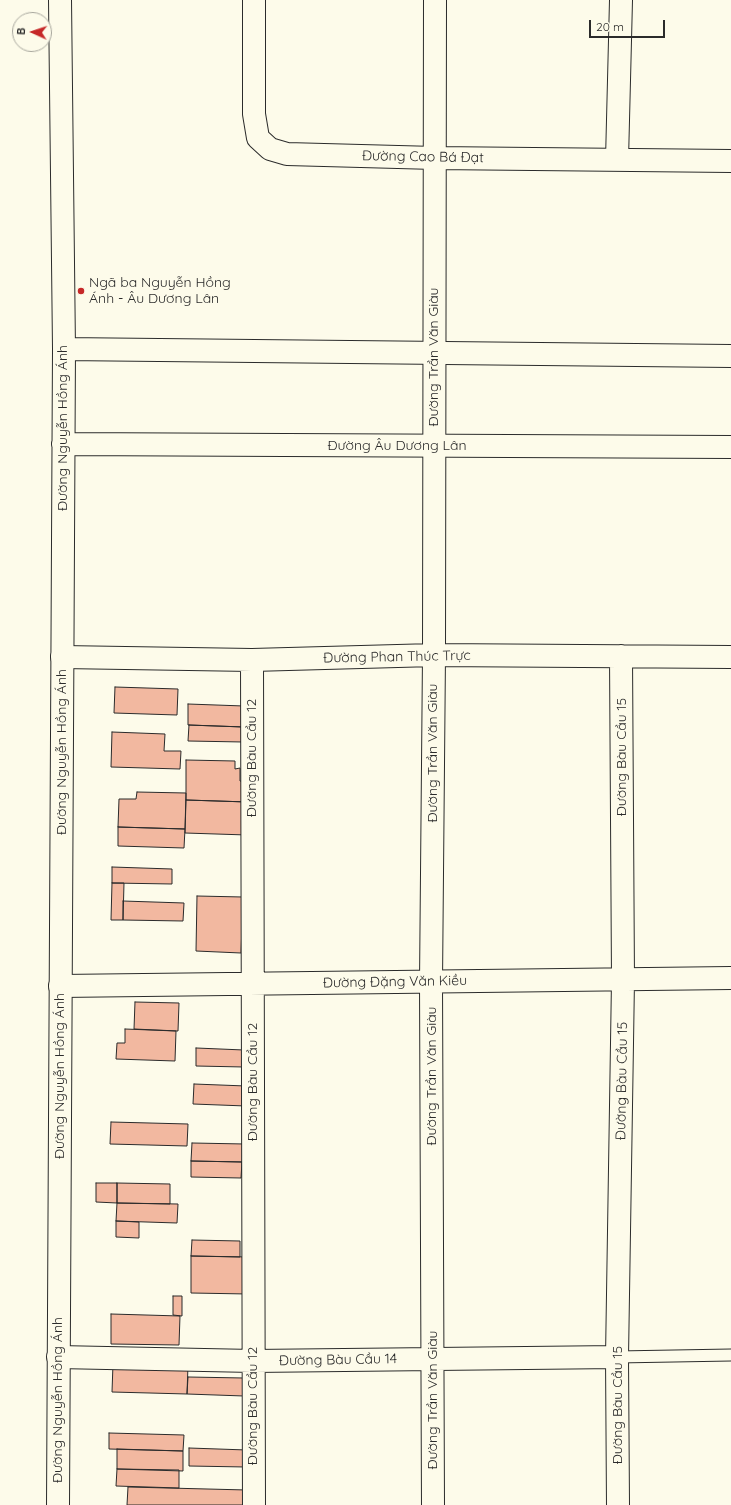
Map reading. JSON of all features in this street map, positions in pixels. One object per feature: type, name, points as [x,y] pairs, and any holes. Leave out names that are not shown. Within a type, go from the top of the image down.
[{"type":"street","name":"Đường Nguyễn Hồng Ánh","points":[[58,1505],[64,349],[60,0]]},
{"type":"street","name":"Đường Cao Bá Đạt","points":[[254,0],[254,114],[258,138],[270,149],[287,154],[434,158],[731,161]]},
{"type":"street","name":"Đường Trần Văn Giàu","points":[[433,1505],[432,982],[435,0]]},
{"type":"street","points":[[617,160],[621,0]]},
{"type":"street","points":[[64,349],[731,356]]},
{"type":"street","name":"Đường Âu Dương Lân","points":[[63,444],[731,447]]},
{"type":"street","name":"Đường Phan Thúc Trực","points":[[62,657],[252,660],[434,655],[731,658]]},
{"type":"street","name":"Đường Bàu Cầu 15","points":[[618,1505],[617,1357],[623,980],[621,656]]},
{"type":"street","name":"Đường Bàu Cầu 12","points":[[252,660],[254,1505]]},
{"type":"street","name":"Đường Đặng Văn Kiều","points":[[60,986],[731,978]]},
{"type":"street","name":"Đường Bàu Cầu 14","points":[[58,1358],[253,1361],[617,1357]]},
{"type":"lane","points":[[617,1357],[731,1355]]},
{"type":"building","points":[[115,687],[178,689],[177,715],[114,713]]},
{"type":"building","points":[[188,704],[244,706],[244,727],[188,725]]},
{"type":"building","points":[[189,725],[244,727],[243,742],[188,741]]},
{"type":"building","points":[[112,732],[165,734],[164,751],[181,751],[180,769],[111,767]]},
{"type":"building","points":[[186,760],[235,761],[235,769],[240,768],[240,781],[248,782],[248,802],[186,800]]},
{"type":"building","points":[[137,792],[186,793],[185,829],[118,827],[119,799],[136,799]]},
{"type":"building","points":[[186,800],[248,802],[247,835],[185,833]]},
{"type":"building","points":[[118,827],[185,829],[184,848],[118,846]]},
{"type":"building","points":[[112,867],[172,869],[172,884],[112,883]]},
{"type":"building","points":[[112,883],[124,883],[123,920],[111,920]]},
{"type":"building","points":[[197,896],[243,897],[241,953],[196,951]]},
{"type":"building","points":[[123,901],[184,903],[183,921],[123,920]]},
{"type":"building","points":[[135,1002],[179,1003],[178,1031],[134,1029]]},
{"type":"building","points":[[125,1029],[176,1031],[175,1061],[116,1059],[117,1043],[125,1043]]},
{"type":"building","points":[[196,1048],[244,1050],[244,1067],[196,1066]]},
{"type":"building","points":[[194,1084],[246,1086],[246,1106],[193,1104]]},
{"type":"building","points":[[111,1122],[188,1124],[187,1146],[110,1144]]},
{"type":"building","points":[[192,1143],[245,1144],[244,1162],[191,1161]]},
{"type":"building","points":[[191,1161],[242,1162],[241,1178],[191,1177]]},
{"type":"building","points":[[96,1183],[117,1183],[117,1203],[96,1202]]},
{"type":"building","points":[[117,1183],[170,1184],[170,1204],[117,1203]]},
{"type":"building","points":[[117,1203],[178,1204],[177,1223],[116,1221]]},
{"type":"building","points":[[116,1221],[139,1222],[139,1238],[116,1237]]},
{"type":"building","points":[[192,1240],[240,1241],[240,1257],[191,1256]]},
{"type":"building","points":[[191,1256],[249,1257],[248,1294],[191,1293]]},
{"type":"building","points":[[173,1296],[182,1296],[182,1316],[173,1315]]},
{"type":"building","points":[[111,1314],[180,1316],[179,1345],[111,1344]]},
{"type":"building","points":[[113,1364],[188,1365],[187,1394],[112,1392]]},
{"type":"building","points":[[188,1377],[244,1378],[244,1396],[187,1394]]},
{"type":"building","points":[[109,1433],[184,1435],[183,1451],[109,1449]]},
{"type":"building","points":[[189,1448],[247,1450],[246,1467],[189,1466]]},
{"type":"building","points":[[117,1449],[183,1451],[183,1471],[117,1469]]},
{"type":"building","points":[[117,1469],[179,1470],[179,1488],[116,1486]]},
{"type":"building","points":[[128,1487],[247,1490],[247,1505],[127,1505]]},
{"type":"place","name":"Ngã ba Nguyễn Hồng Ánh - Âu Dương Lân","points":[[81,291]]}]
